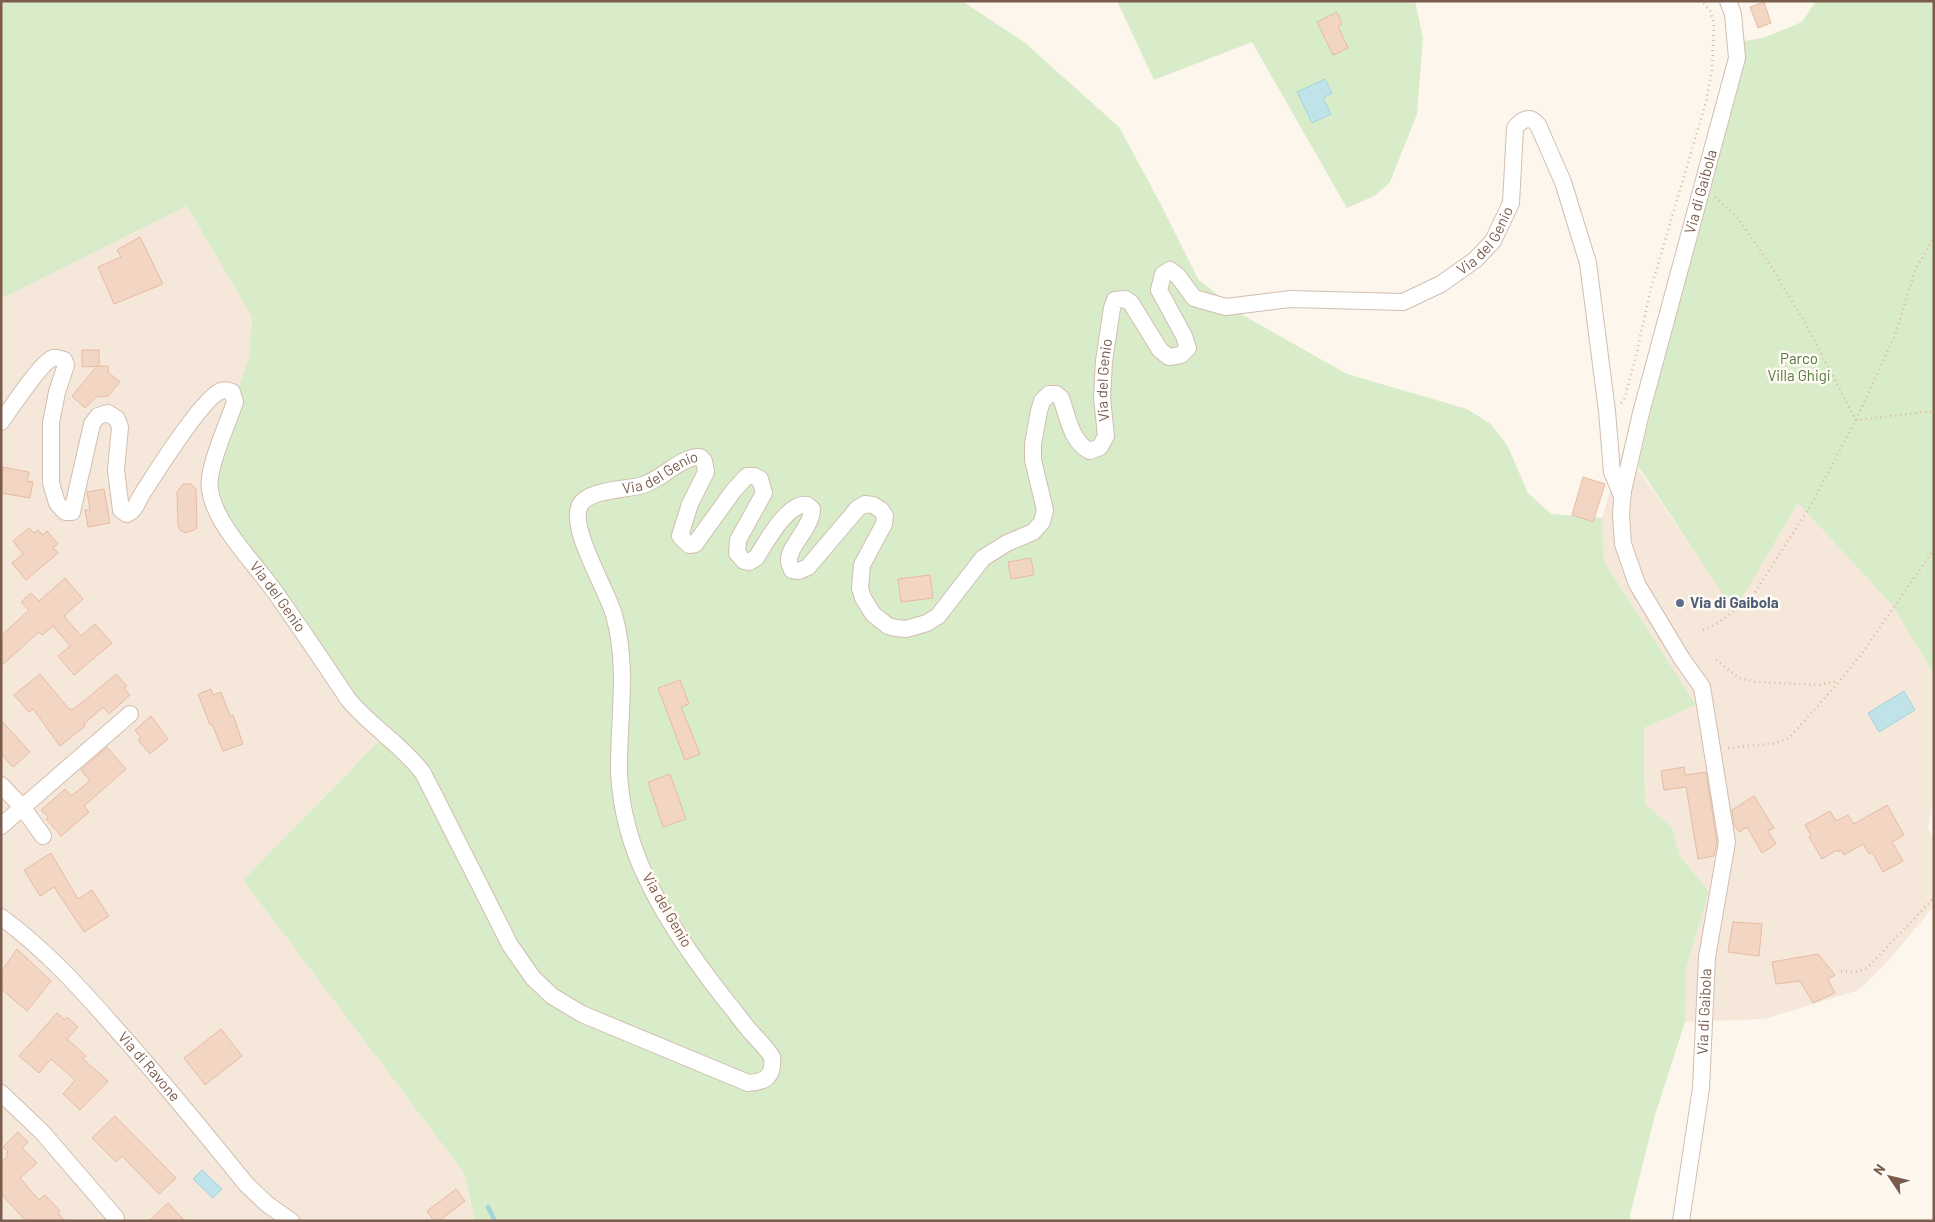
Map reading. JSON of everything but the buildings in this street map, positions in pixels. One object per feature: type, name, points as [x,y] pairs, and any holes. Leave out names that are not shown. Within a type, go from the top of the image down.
[{"type":"street","name":"Via di Gaibola","points":[[1681,1221],[1701,1088],[1707,957],[1727,842],[1702,687],[1682,659],[1637,584],[1623,544],[1621,514],[1622,496],[1641,413],[1737,58],[1733,14],[1728,1]]},
{"type":"street","name":"Via del Genio","points":[[1,422],[35,376],[50,360],[53,358],[64,360],[66,365],[57,392],[51,423],[51,483],[57,503],[65,512],[72,512],[92,424],[98,416],[108,412],[117,419],[120,427],[116,470],[121,510],[127,514],[132,512],[141,495],[202,406],[220,391],[232,392],[235,402],[213,465],[209,488],[215,508],[222,522],[275,591],[348,700],[360,714],[410,755],[423,772],[510,945],[533,978],[552,996],[582,1014],[748,1083],[760,1082],[768,1077],[773,1066],[772,1057],[712,983],[662,907],[645,875],[631,838],[619,773],[622,695],[619,642],[614,615],[587,554],[581,534],[578,520],[580,506],[585,500],[593,495],[644,485],[682,462],[694,457],[700,457],[704,461],[706,472],[690,504],[682,529],[680,536],[685,542],[689,545],[695,544],[734,490],[748,476],[754,476],[760,479],[764,493],[738,540],[737,553],[744,561],[748,562],[756,558],[786,514],[795,507],[807,505],[812,509],[810,521],[790,554],[788,562],[792,570],[799,572],[808,567],[858,508],[865,504],[873,505],[881,510],[885,516],[884,524],[862,565],[860,588],[863,598],[873,614],[888,626],[906,629],[927,624],[938,616],[983,558],[1007,543],[1033,532],[1042,522],[1045,510],[1033,460],[1033,444],[1042,401],[1049,394],[1056,394],[1061,398],[1076,441],[1081,447],[1090,451],[1100,446],[1106,436],[1102,398],[1104,361],[1112,308],[1115,300],[1125,300],[1132,303],[1160,350],[1169,356],[1181,355],[1188,348],[1184,336],[1159,290],[1163,274],[1170,270],[1178,276],[1194,298],[1226,307],[1290,299],[1403,302],[1415,298],[1441,284],[1475,260],[1493,241],[1511,203],[1516,128],[1521,121],[1528,119],[1538,125],[1562,182],[1588,263],[1607,411],[1612,472],[1622,496]]},
{"type":"street","points":[[1,826],[130,714]]},
{"type":"street","points":[[1,784],[23,808],[43,836]]},
{"type":"street","name":"Via di Ravone","points":[[1,918],[21,932],[78,985],[136,1051],[246,1184],[267,1204],[291,1221]]},
{"type":"street","points":[[1,1094],[42,1132],[116,1218]]},
{"type":"path","points":[[1607,411],[1624,400],[1651,288],[1706,102],[1712,70],[1714,22],[1710,11],[1702,1]]},
{"type":"path","points":[[1702,186],[1737,217],[1769,263],[1805,323],[1856,420]]},
{"type":"path","points":[[1702,630],[1718,623],[1752,597],[1810,504],[1856,420],[1895,335],[1915,270],[1934,238]]},
{"type":"path","points":[[1856,420],[1934,411]]},
{"type":"path","points":[[1713,749],[1776,743],[1789,738],[1863,652],[1934,549]]},
{"type":"path","points":[[1716,660],[1739,678],[1748,680],[1819,685],[1840,681]]},
{"type":"path","points":[[1841,971],[1856,972],[1866,968],[1934,898]]},
{"type":"shaded area","points":[[187,206],[252,317],[249,357],[221,437],[213,500],[299,612],[384,736],[243,880],[464,1173],[475,1221],[1,1220],[1,299]]},
{"type":"shaded area","points":[[1624,448],[1734,610],[1798,503],[1891,604],[1934,674],[1934,794],[1928,828],[1934,839],[1934,906],[1890,959],[1859,990],[1764,1019],[1685,1022],[1686,969],[1709,893],[1680,856],[1672,827],[1645,804],[1644,728],[1696,705],[1604,561],[1602,518]]},
{"type":"green space","points":[[1,1],[962,1],[1024,42],[1119,127],[1198,279],[1241,314],[1347,374],[1467,409],[1491,424],[1508,447],[1528,493],[1551,514],[1602,518],[1604,561],[1696,705],[1644,728],[1645,804],[1672,827],[1680,856],[1709,892],[1686,969],[1685,1022],[1655,1115],[1630,1215],[1631,1221],[475,1221],[464,1173],[243,880],[384,736],[299,612],[213,500],[221,437],[249,357],[252,317],[187,206],[1,299]]},
{"type":"green space","points":[[1117,1],[1415,1],[1423,38],[1417,114],[1390,182],[1376,195],[1347,208],[1252,42],[1154,80]]},
{"type":"green space","name":"Parco Villa Ghigi","points":[[1816,1],[1934,1],[1934,674],[1891,604],[1798,503],[1734,611],[1638,466],[1738,42],[1763,38],[1802,22]]},
{"type":"water","points":[[1325,79],[1332,93],[1323,98],[1331,114],[1312,123],[1297,92]]},
{"type":"water","points":[[1904,691],[1915,710],[1879,732],[1868,713]]},
{"type":"water","points":[[202,1170],[222,1189],[213,1198],[193,1179]]},
{"type":"waterway","points":[[488,1207],[495,1221]]},
{"type":"place","name":"Via di Gaibola","points":[[1680,603]]}]
